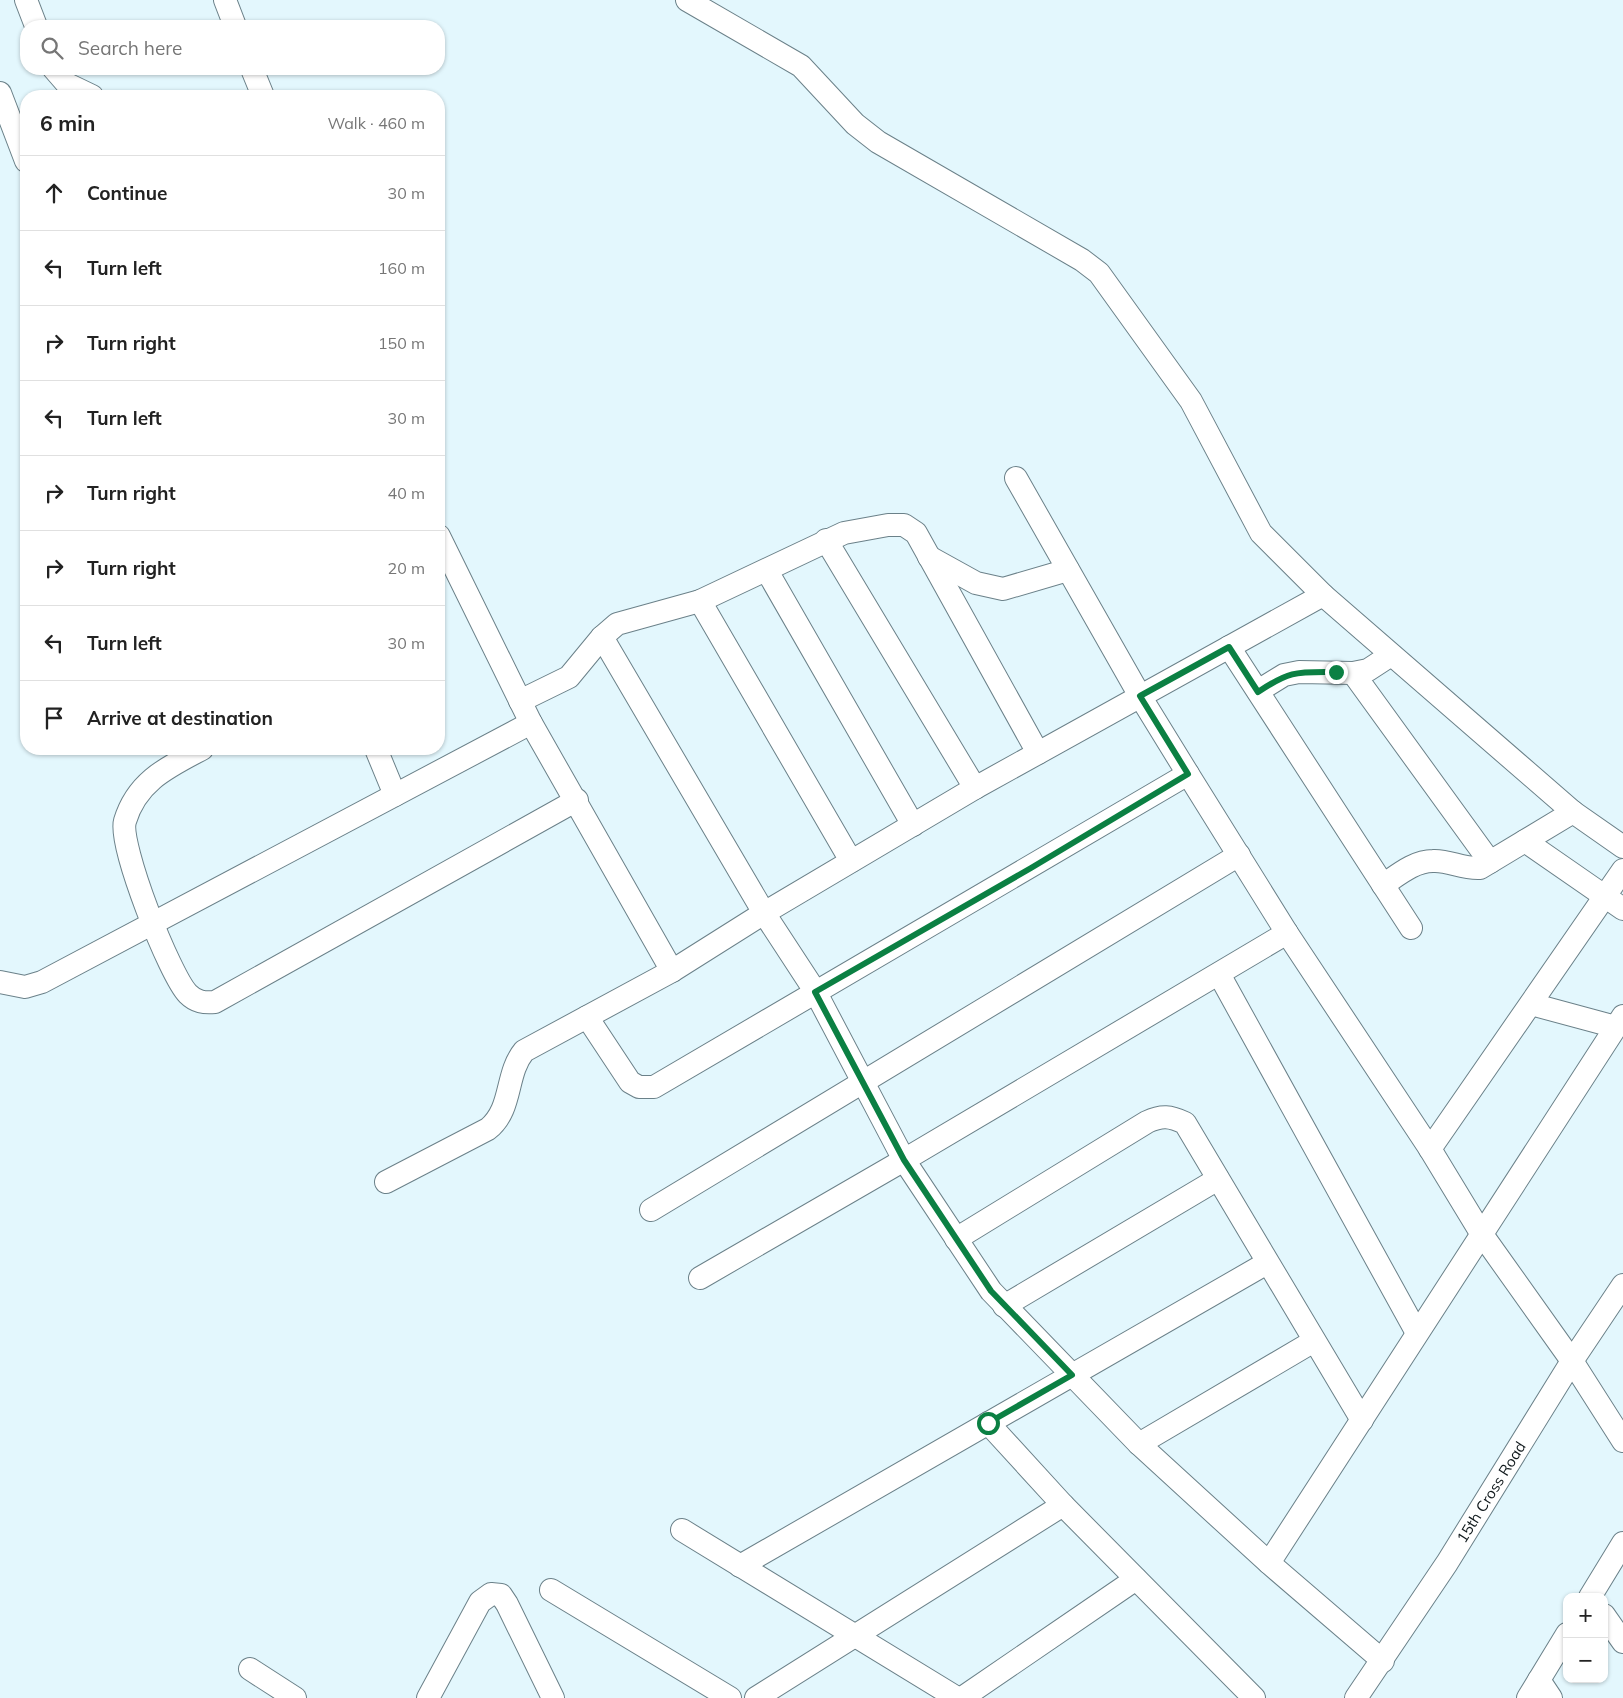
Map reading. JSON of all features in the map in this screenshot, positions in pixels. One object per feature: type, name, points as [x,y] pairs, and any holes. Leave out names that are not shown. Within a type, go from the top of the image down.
[{"type":"street","points":[[26,0],[34,20]]},
{"type":"street","points":[[224,0],[232,20]]},
{"type":"street","points":[[687,0],[801,66],[855,124],[878,142],[1082,260],[1099,273],[1191,401],[1260,533],[1323,596],[1391,655],[1573,812],[1623,847]]},
{"type":"street","points":[[59,75],[67,84],[80,90]]},
{"type":"street","points":[[254,75],[261,90]]},
{"type":"street","points":[[0,93],[20,145]]},
{"type":"street","points":[[1016,478],[1140,696],[1286,933],[1430,1149],[1481,1233],[1572,1361],[1623,1441]]},
{"type":"street","points":[[520,700],[569,677],[602,637],[617,624],[700,601],[844,533],[888,525],[904,525],[916,533],[1038,753]]},
{"type":"street","points":[[826,540],[975,788]]},
{"type":"street","points":[[445,548],[531,723],[672,970]]},
{"type":"street","points":[[929,557],[976,583],[1003,589],[1068,570]]},
{"type":"street","points":[[767,571],[913,825]]},
{"type":"street","points":[[386,1182],[488,1129],[497,1122],[504,1110],[516,1061],[524,1051],[672,970],[764,912],[975,788],[1323,596]]},
{"type":"street","points":[[700,601],[851,861]]},
{"type":"street","points":[[602,637],[764,912],[815,992],[904,1160],[991,1291],[1139,1444],[1269,1563],[1383,1661]]},
{"type":"street","points":[[1229,647],[1411,928]]},
{"type":"street","points":[[1258,692],[1284,675],[1299,672],[1353,673],[1368,670],[1391,655]]},
{"type":"street","points":[[1353,673],[1490,862]]},
{"type":"street","points":[[0,982],[25,987],[42,982],[531,723]]},
{"type":"street","points":[[191,755],[160,772],[148,782],[129,809],[124,824],[124,839],[152,924],[179,982],[188,994],[202,1003],[215,1002],[576,800]]},
{"type":"street","points":[[378,755],[395,795]]},
{"type":"street","points":[[586,1017],[630,1082],[639,1087],[654,1087],[1031,868],[1188,774]]},
{"type":"street","points":[[1383,885],[1416,864],[1434,861],[1466,869],[1480,868],[1573,812]]},
{"type":"street","points":[[1525,841],[1623,909]]},
{"type":"street","points":[[651,1210],[862,1081],[1239,856]]},
{"type":"street","points":[[1430,1149],[1623,870]]},
{"type":"street","points":[[700,1278],[904,1160],[1286,933]]},
{"type":"street","points":[[1219,974],[1417,1332]]},
{"type":"street","points":[[1269,1563],[1481,1233],[1620,1022],[1531,1004]]},
{"type":"street","points":[[956,1239],[1160,1116],[1172,1117],[1185,1123],[1362,1420]]},
{"type":"street","points":[[1004,1306],[1218,1179]]},
{"type":"street","points":[[740,1566],[1267,1263]]},
{"type":"street","name":"15th Cross Road","points":[[1361,1696],[1447,1563],[1572,1361],[1623,1285]]},
{"type":"street","points":[[1139,1444],[1314,1341]]},
{"type":"street","points":[[988,1423],[1063,1505],[1254,1698]]},
{"type":"street","points":[[756,1698],[1063,1505]]},
{"type":"street","points":[[682,1530],[957,1698]]},
{"type":"street","points":[[1593,1593],[1623,1543]]},
{"type":"street","points":[[962,1698],[1136,1579]]},
{"type":"street","points":[[551,1590],[730,1698]]},
{"type":"street","points":[[428,1698],[480,1602],[491,1594],[501,1595],[507,1604],[553,1698]]},
{"type":"street","points":[[1608,1621],[1623,1642]]},
{"type":"street","points":[[1552,1698],[1533,1689],[1565,1638]]},
{"type":"street","points":[[250,1669],[295,1698]]},
{"type":"route","points":[[988,1423],[1072,1375],[991,1291],[904,1160],[815,992],[1031,868],[1188,774],[1140,696],[1229,647],[1258,692],[1284,675],[1299,672],[1336,672]]}]
